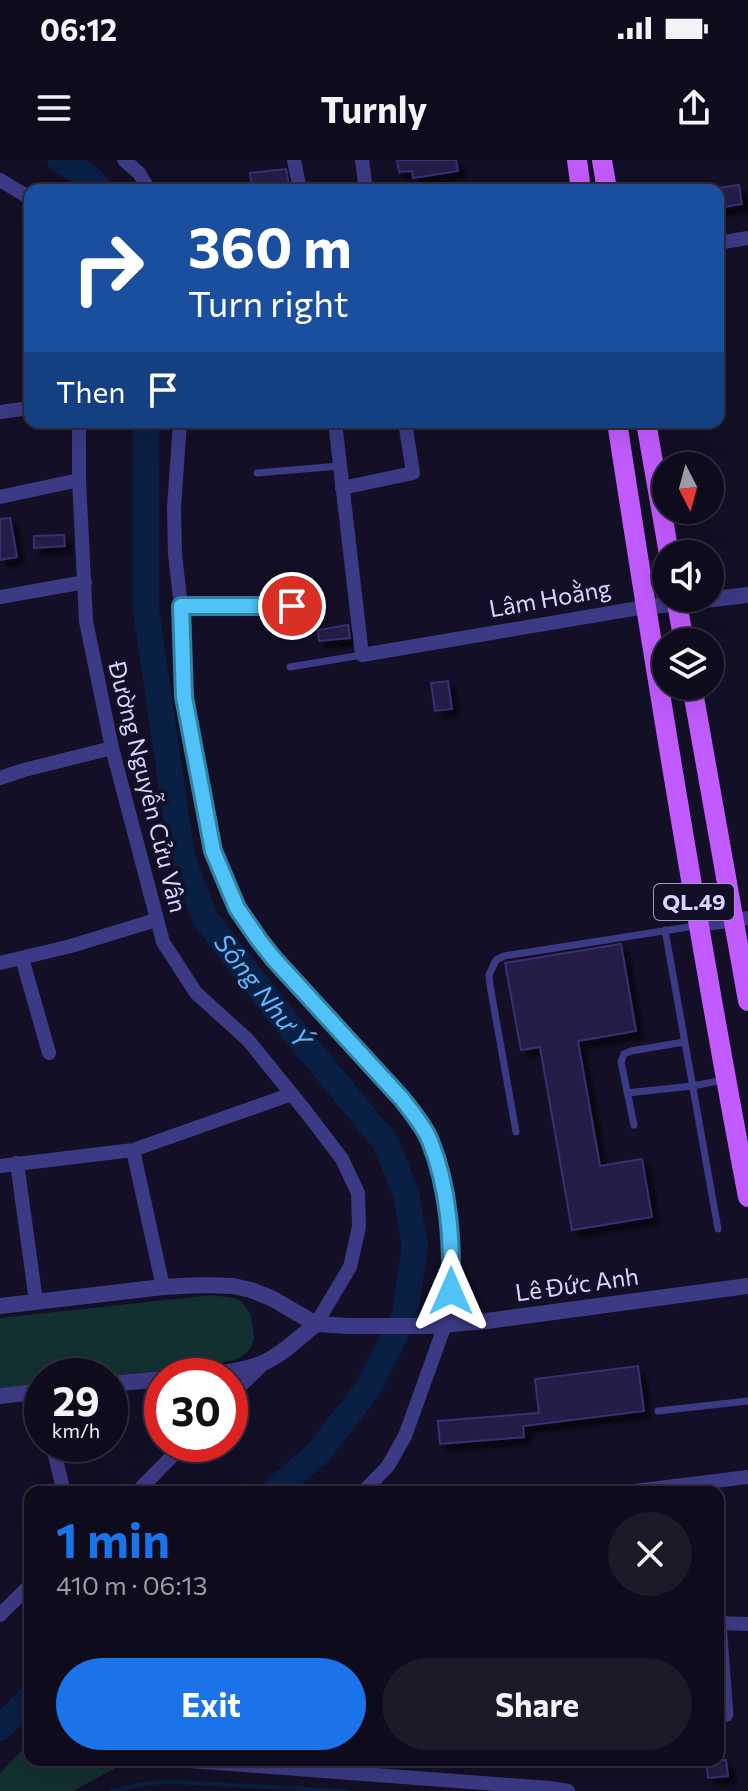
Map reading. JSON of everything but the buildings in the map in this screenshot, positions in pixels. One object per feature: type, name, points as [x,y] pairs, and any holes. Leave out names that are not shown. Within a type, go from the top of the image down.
[{"type":"main road","points":[[577,160],[580,184]]},
{"type":"main road","points":[[602,160],[606,184]]},
{"type":"main road","name":"QL.49","points":[[618,428],[645,607],[748,1197]]},
{"type":"main road","points":[[647,428],[667,540]]},
{"type":"main road","name":"QL.49","points":[[695,700],[741,919],[748,1001]]},
{"type":"street","points":[[124,160],[139,173],[145,184]]},
{"type":"street","points":[[294,160],[299,184]]},
{"type":"street","points":[[362,160],[365,184]]},
{"type":"street","points":[[0,180],[24,194]]},
{"type":"street","points":[[724,242],[748,238]]},
{"type":"street","points":[[0,412],[24,409]]},
{"type":"street","name":"Đường Nguyễn Cửu Vân","points":[[79,428],[86,621],[112,748],[163,942],[196,993],[248,1040],[292,1094],[342,1159],[358,1193],[359,1227],[350,1267],[316,1324]]},
{"type":"street","points":[[180,428],[174,508],[184,697],[213,851],[237,908],[259,940],[415,1116],[430,1140],[443,1184],[450,1231],[450,1311],[447,1325],[405,1436],[388,1466],[369,1486]]},
{"type":"street","points":[[336,428],[362,655]]},
{"type":"street","points":[[342,488],[413,473],[406,428]]},
{"type":"street","points":[[0,497],[79,480]]},
{"type":"street","points":[[0,597],[85,582]]},
{"type":"street","name":"Lâm Hoằng","points":[[724,597],[748,595]]},
{"type":"street","name":"Lâm Hoằng","points":[[362,655],[652,605]]},
{"type":"street","points":[[0,778],[112,748]]},
{"type":"street","points":[[699,925],[741,919]]},
{"type":"street","points":[[0,963],[71,946],[156,920]]},
{"type":"street","points":[[22,958],[49,1053]]},
{"type":"street","points":[[0,1166],[133,1150],[292,1094]]},
{"type":"street","points":[[133,1150],[163,1287]]},
{"type":"street","points":[[17,1163],[36,1301]]},
{"type":"street","name":"Lê Đức Anh","points":[[0,1306],[163,1287],[233,1286],[273,1299],[316,1324],[428,1326],[748,1286]]},
{"type":"street","points":[[248,1378],[264,1362],[316,1324]]},
{"type":"street","points":[[248,1366],[264,1362]]},
{"type":"street","points":[[0,1396],[24,1395]]},
{"type":"street","points":[[56,1462],[62,1486]]},
{"type":"street","points":[[143,1486],[166,1462]]},
{"type":"street","points":[[675,1486],[748,1477]]},
{"type":"street","points":[[0,1615],[24,1591]]},
{"type":"street","points":[[724,1623],[748,1624]]},
{"type":"street","points":[[256,1766],[568,1791]]},
{"type":"lane","points":[[257,473],[339,466]]},
{"type":"lane","points":[[181,606],[292,606]]},
{"type":"lane","points":[[290,667],[362,655]]},
{"type":"lane","points":[[516,1132],[490,985],[489,975],[496,960],[504,956],[699,925]]},
{"type":"lane","points":[[665,930],[718,1229]]},
{"type":"lane","points":[[634,1125],[621,1062],[624,1054],[684,1042]]},
{"type":"lane","points":[[627,1093],[726,1079]]},
{"type":"lane","points":[[658,1411],[748,1401]]},
{"type":"lane","points":[[724,1660],[730,1715],[724,1718]]},
{"type":"green space","points":[[212,1295],[241,1301],[251,1315],[254,1337],[252,1346],[239,1358],[144,1358],[144,1372],[128,1374],[128,1358],[24,1358],[24,1385],[0,1388],[0,1318]]},
{"type":"green space","points":[[24,1748],[24,1766],[119,1766],[73,1791],[0,1791],[0,1773]]},
{"type":"waterway","name":"Sông Như Ý","points":[[60,160],[88,176],[95,184]]},
{"type":"waterway","name":"Sông Như Ý","points":[[146,428],[146,610],[182,857],[205,918],[386,1143],[406,1194],[415,1246],[405,1315],[368,1388],[318,1453],[280,1486]]},
{"type":"waterway","name":"Sông Như Ý","points":[[0,1728],[24,1704]]},
{"type":"waterway","points":[[112,1791],[148,1783],[175,1782],[347,1791]]},
{"type":"route","points":[[292,606],[181,606],[184,697],[213,851],[237,908],[259,940],[402,1099],[430,1140],[443,1184],[450,1231],[451,1291]]}]
